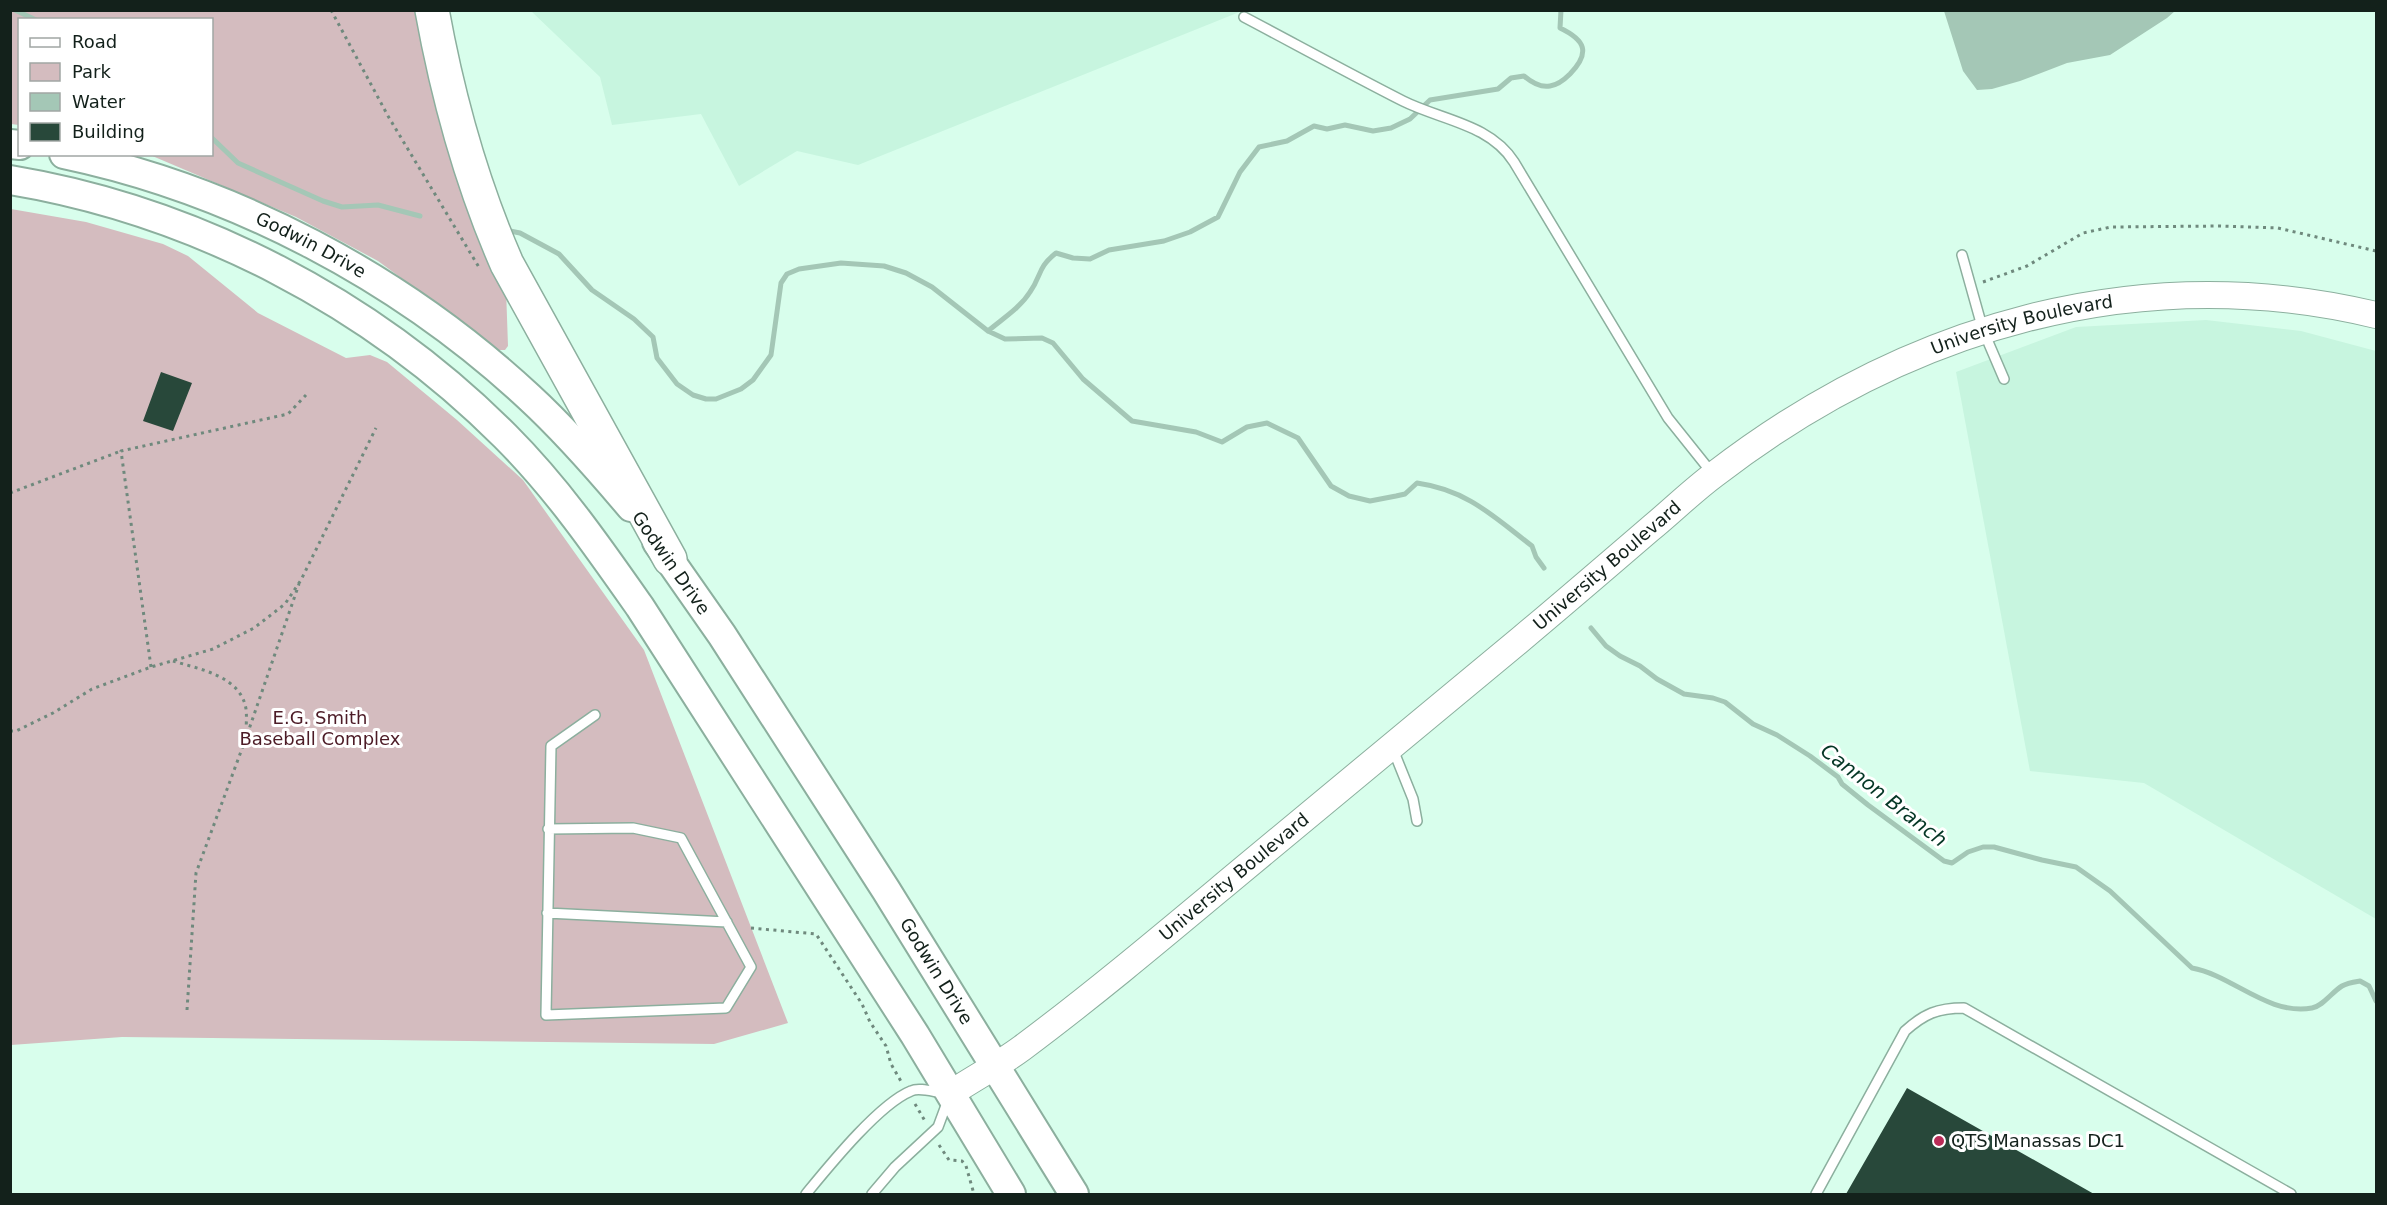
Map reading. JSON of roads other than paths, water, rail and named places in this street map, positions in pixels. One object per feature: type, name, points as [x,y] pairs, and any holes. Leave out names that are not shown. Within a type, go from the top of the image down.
[{"type":"highway","points":[[432,10],[445,78],[471,171],[492,230],[507,264],[670,559]]},
{"type":"main road","name":"Godwin Drive","points":[[71,156],[156,179],[231,207],[293,235],[362,273],[413,305],[471,348],[528,396],[564,431],[634,510],[722,635],[886,890],[1074,1194]]},
{"type":"main road","name":"Godwin Drive","points":[[10,180],[105,201],[154,216],[227,246],[284,274],[358,317],[418,359],[463,396],[506,438],[551,486],[592,538],[639,607],[772,811],[1011,1194]]},
{"type":"main road","name":"University Boulevard","points":[[950,1094],[1021,1048],[1116,975],[1714,475],[1814,406],[1865,378],[1929,349],[1983,330],[2054,311],[2100,303],[2171,296],[2223,295],[2334,304],[2376,315]]},
{"type":"lane","points":[[1244,17],[1406,103],[1484,133],[1499,142],[1507,151],[1668,418],[1714,475]]},
{"type":"lane","points":[[1962,255],[1983,330],[2004,379]]},
{"type":"lane","points":[[548,829],[633,828],[681,838],[751,967],[726,1008],[546,1015],[548,829],[551,746],[596,715]]},
{"type":"lane","points":[[1392,746],[1413,799],[1417,821]]},
{"type":"lane","points":[[547,913],[727,922]]},
{"type":"lane","points":[[1816,1194],[1905,1031],[1921,1017],[1944,1008],[1964,1008],[2291,1194]]},
{"type":"lane","points":[[806,1194],[890,1103],[913,1089],[950,1094],[938,1127],[895,1167],[872,1194]]},
{"type":"water","points":[[1944,10],[2175,11],[2110,55],[2067,63],[2020,81],[1992,89],[1977,90],[1963,71]]},
{"type":"waterway","name":"Cannon Branch","points":[[15,10],[32,18]]},
{"type":"waterway","points":[[988,331],[1026,298],[1043,267],[1056,253],[1073,258],[1090,259],[1109,250],[1164,241],[1190,232],[1218,217],[1240,172],[1259,147],[1287,141],[1314,126],[1327,129],[1345,125],[1373,131],[1391,128],[1410,119],[1430,100],[1498,89],[1511,78],[1524,76],[1543,86],[1558,83],[1577,66],[1583,53],[1580,42],[1560,28],[1561,10]]},
{"type":"waterway","name":"Cannon Branch","points":[[213,139],[238,163],[323,201],[342,207],[378,205],[420,216]]},
{"type":"waterway","name":"Cannon Branch","points":[[510,231],[520,233],[559,254],[592,290],[634,319],[653,337],[657,358],[677,384],[693,395],[716,399],[741,389],[753,380],[771,355],[781,283],[787,274],[799,269],[841,263],[884,266],[906,273],[932,287],[988,331],[1005,339],[1042,338],[1053,343],[1083,379],[1132,421],[1196,432],[1222,442],[1247,427],[1267,423],[1298,438],[1331,486],[1349,496],[1370,501],[1405,494],[1417,483],[1435,486],[1465,498],[1492,515],[1532,546],[1544,568]]},
{"type":"waterway","name":"Cannon Branch","points":[[1591,628],[1606,646],[1657,679],[1684,694],[1725,702],[1753,724],[1777,735],[1810,756],[1838,777],[1842,784],[1868,805],[1944,861],[1952,863],[1968,852],[1983,847],[1994,847],[2076,867],[2110,891],[2192,968],[2221,978],[2265,1001],[2296,1009],[2312,1008],[2320,1005],[2342,986],[2360,981],[2369,986],[2376,1001]]},
{"type":"place","name":"QTS Manassas DC1","points":[[1939,1141]]},
{"type":"park label","name":"E.G. Smith Baseball Complex","points":[[320,728]]}]
